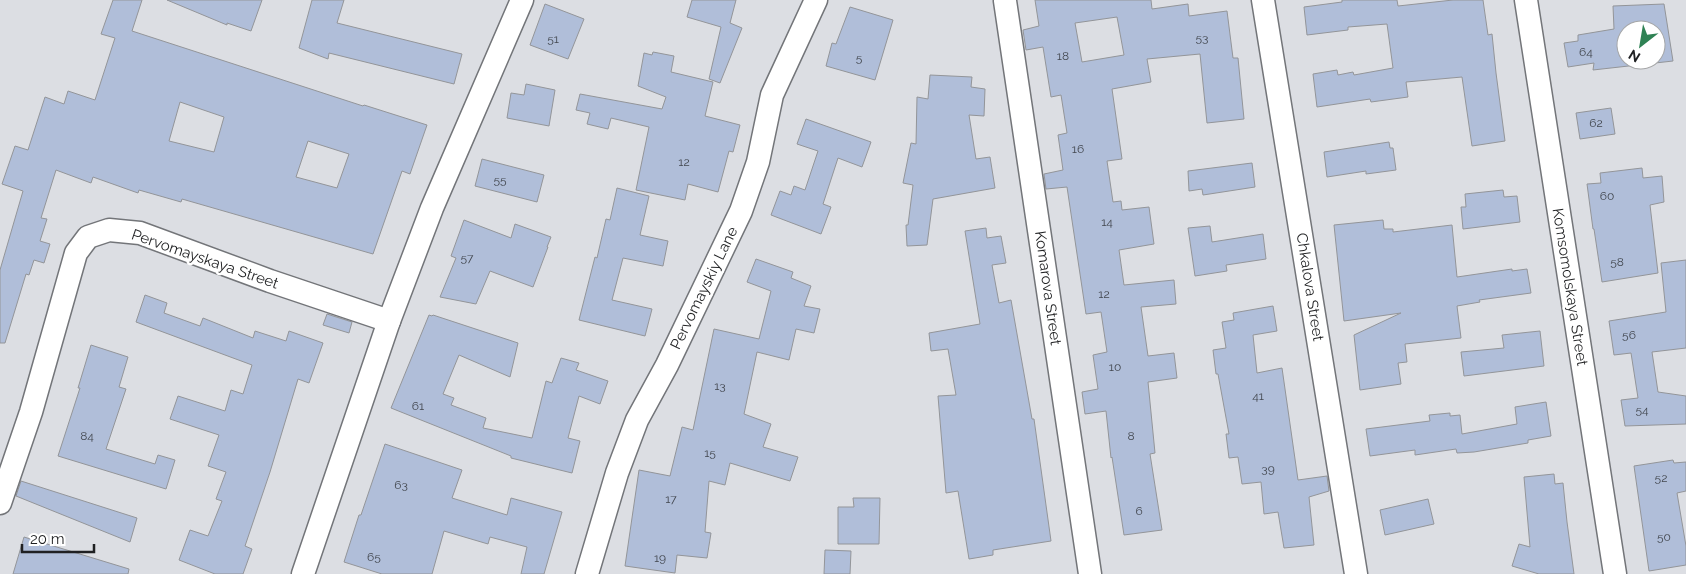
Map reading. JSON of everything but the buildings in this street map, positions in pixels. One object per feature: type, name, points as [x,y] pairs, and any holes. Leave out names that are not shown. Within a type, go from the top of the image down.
[{"type":"street","points":[[303,574],[389,321],[432,208],[522,0]]},
{"type":"street","name":"Pervomayskiy Lane","points":[[587,574],[617,473],[638,420],[667,365],[741,211],[758,162],[772,95],[816,0]]},
{"type":"street","name":"Chkalova Street","points":[[1263,0],[1356,574]]},
{"type":"street","name":"Komsomolskaya Street","points":[[1526,0],[1615,574]]},
{"type":"street","name":"Komarova Street","points":[[1005,1],[1090,574]]},
{"type":"street","name":"Pervomayskaya Street","points":[[0,503],[31,412],[76,253],[88,237],[109,230],[140,233],[270,281],[389,321]]}]
